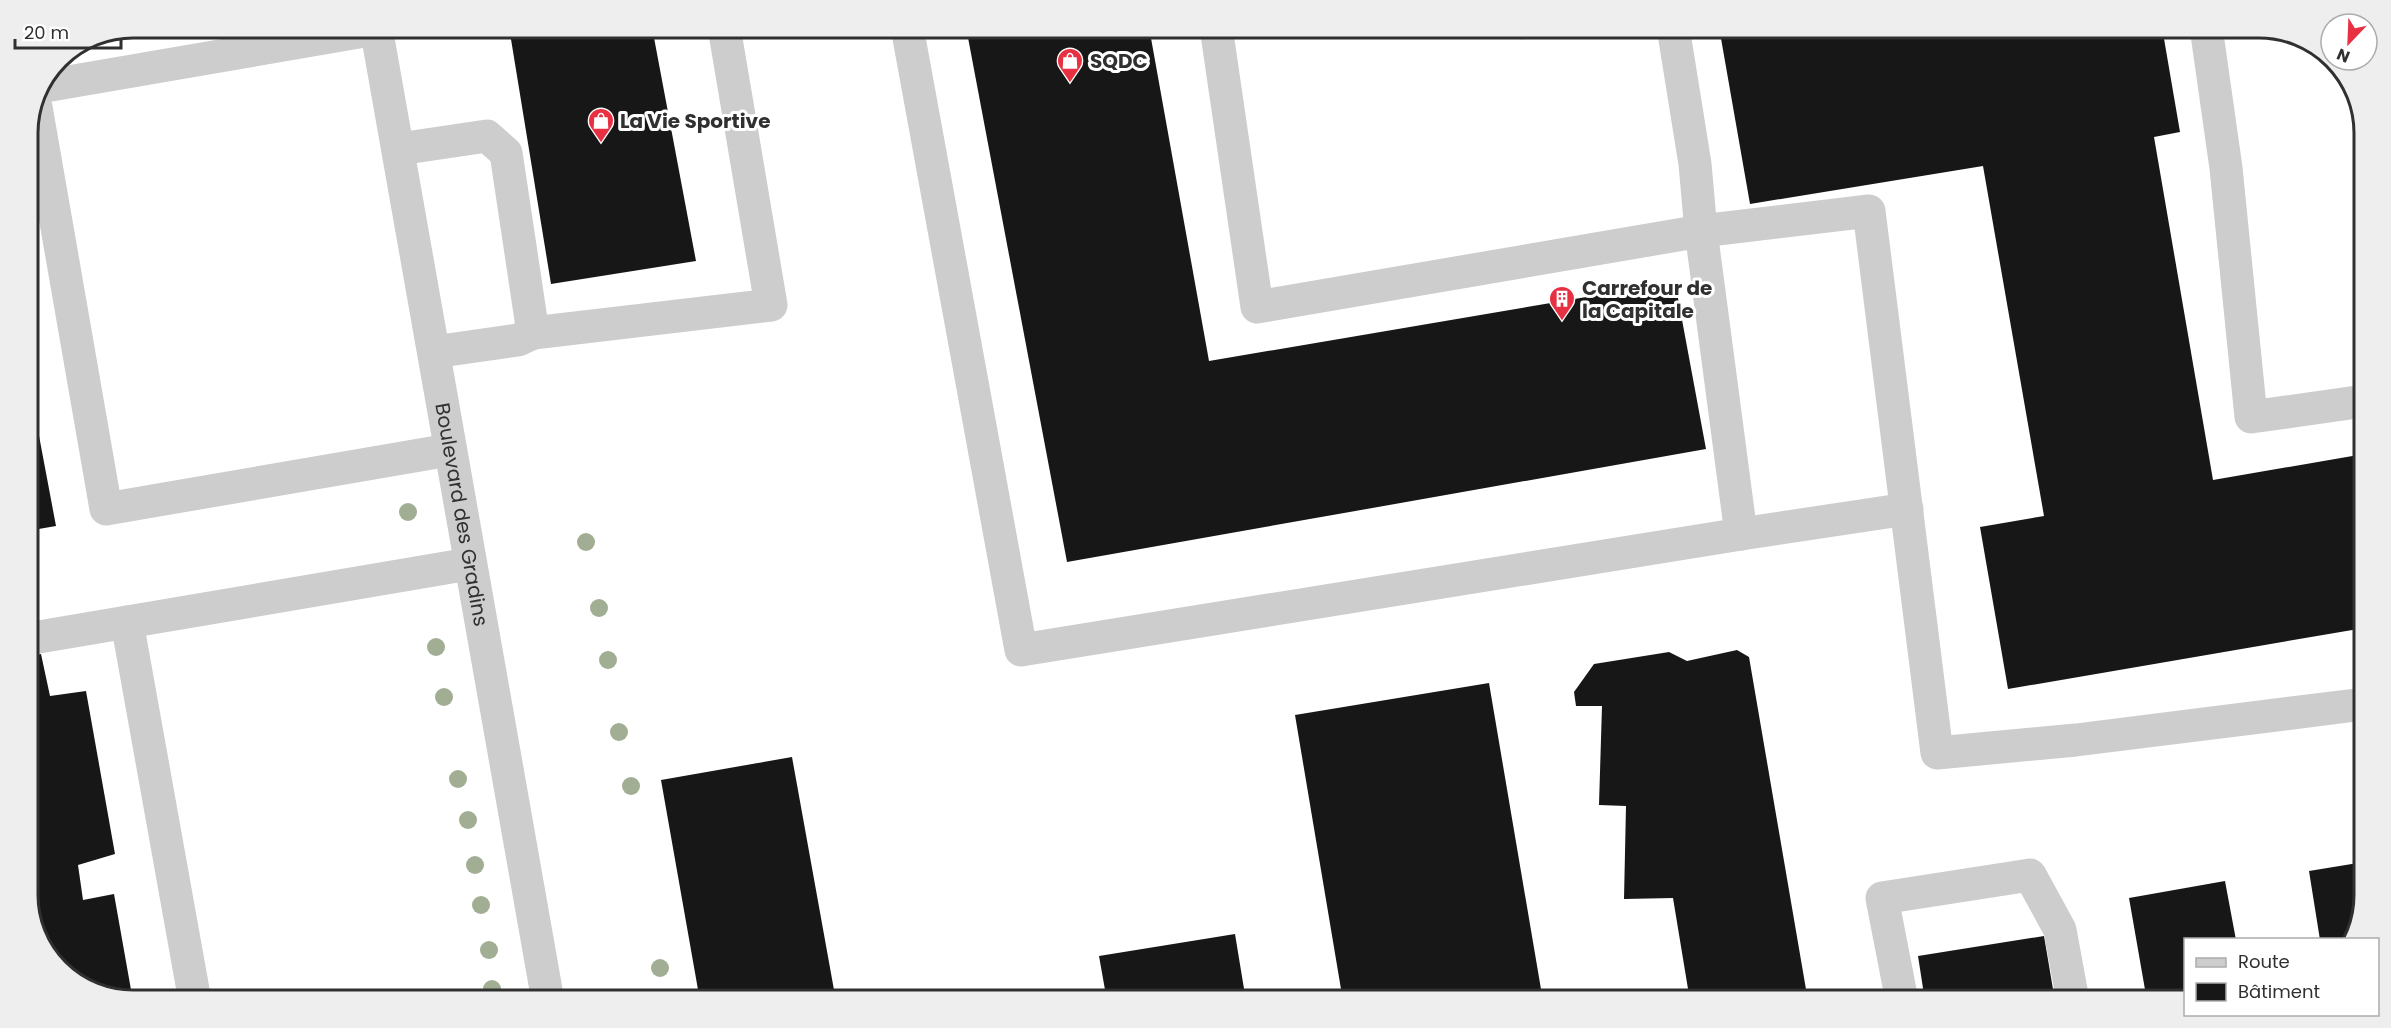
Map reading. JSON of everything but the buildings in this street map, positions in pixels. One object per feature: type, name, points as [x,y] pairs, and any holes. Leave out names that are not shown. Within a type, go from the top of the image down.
[{"type":"street","points":[[51,85],[319,38]]},
{"type":"street","name":"Boulevard des Gradins","points":[[378,38],[546,990]]},
{"type":"street","points":[[434,352],[518,340],[534,333],[771,305],[726,38]]},
{"type":"street","points":[[909,38],[1021,650],[1906,509]]},
{"type":"street","points":[[1218,38],[1257,307],[1701,231],[1869,210],[1937,753],[2076,741],[2354,705]]},
{"type":"street","points":[[1675,38],[1695,164],[1701,231],[1741,534]]},
{"type":"street","points":[[2208,38],[2226,168],[2251,417],[2353,403]]},
{"type":"street","points":[[39,123],[106,509],[449,450]]},
{"type":"street","points":[[399,149],[487,136],[506,153],[534,333]]},
{"type":"street","points":[[38,637],[469,564]]},
{"type":"street","points":[[127,622],[193,990]]},
{"type":"street","points":[[1900,990],[1882,898],[2030,875],[2060,930],[2071,990]]},
{"type":"place","name":"SQDC","points":[[1070,84]]},
{"type":"place","name":"La Vie Sportive","points":[[601,144]]},
{"type":"place","name":"Carrefour de la Capitale","points":[[1562,322]]}]
